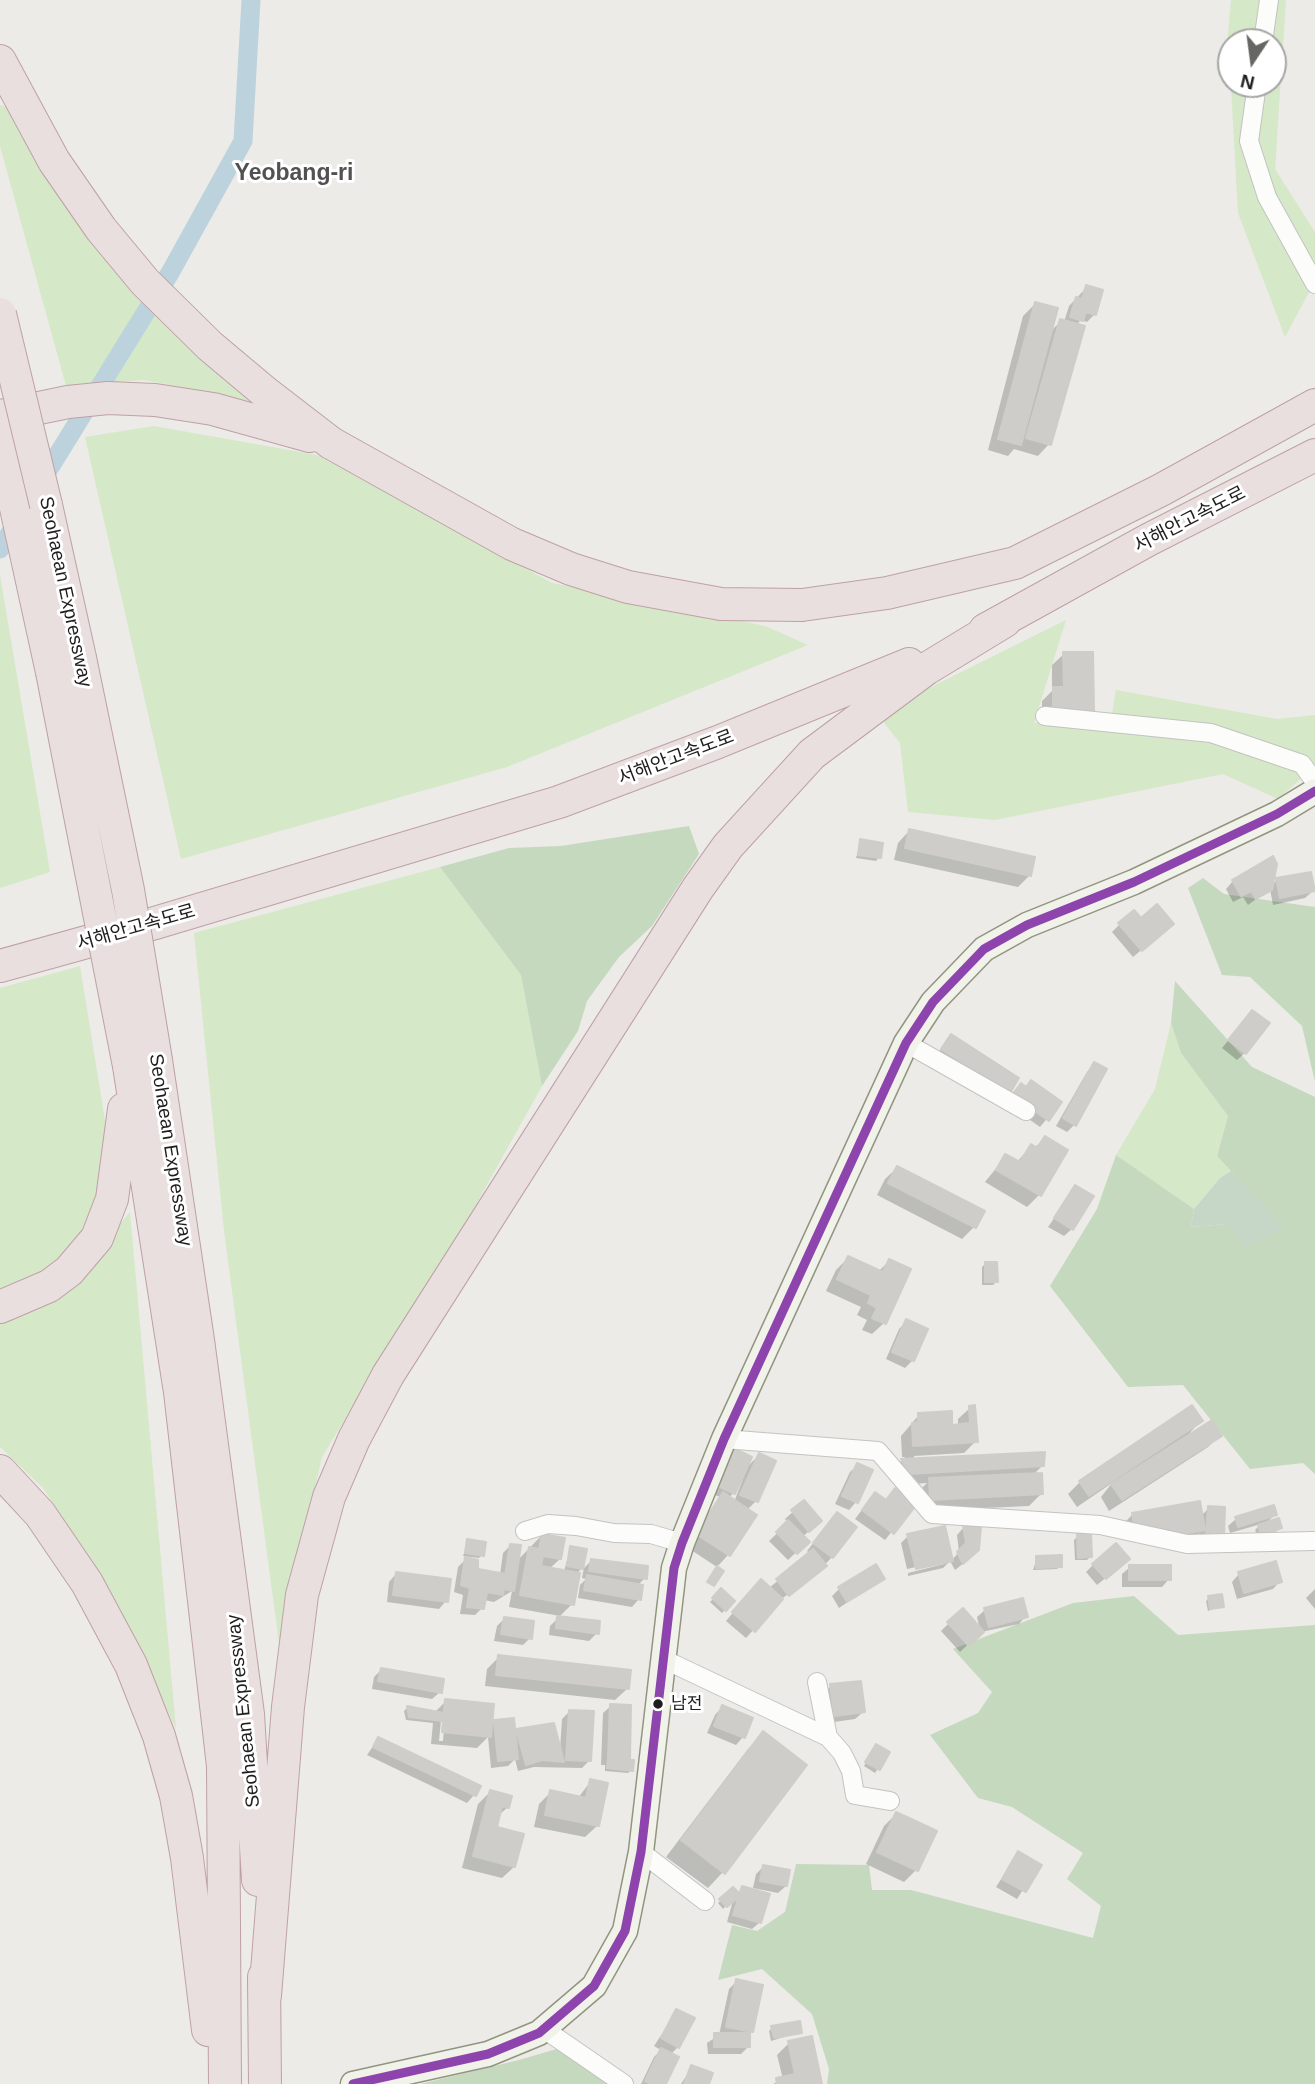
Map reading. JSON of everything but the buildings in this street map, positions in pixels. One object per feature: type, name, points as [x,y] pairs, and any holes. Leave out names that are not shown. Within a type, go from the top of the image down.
[{"type":"highway","points":[[0,61],[54,161],[101,229],[156,292],[210,346],[331,443]]},
{"type":"highway","name":"Seohaean Expressway","points":[[0,314],[46,505],[66,665]]},
{"type":"highway","points":[[0,416],[68,402],[108,398],[155,400],[213,409],[331,443]]},
{"type":"highway","name":"서해안고속도로","points":[[331,443],[512,544],[571,569],[661,595],[721,604],[776,606],[859,598],[1015,564],[1161,490],[1315,405]]},
{"type":"highway","name":"Seohaean Expressway","points":[[0,435],[20,526],[66,665],[128,890],[143,1063],[223,1766],[215,1999]]},
{"type":"highway","name":"서해안고속도로","points":[[0,966],[155,923],[559,802],[855,688],[1005,621],[1148,540],[1315,455]]},
{"type":"highway","points":[[265,2084],[265,1996],[288,1707],[302,1595],[329,1497],[354,1439],[387,1375],[698,888],[728,846],[812,754],[841,730],[926,669],[1005,621]]},
{"type":"highway","points":[[0,1307],[14,1304],[49,1286],[69,1271],[97,1238],[106,1217],[143,1063]]},
{"type":"highway","name":"Seohaean Expressway","points":[[143,1063],[198,1340],[248,1714],[265,1996]]},
{"type":"highway","points":[[0,1471],[40,1514],[88,1583],[131,1665],[159,1735],[176,1796],[215,1999],[225,2084]]},
{"type":"highway","points":[[212,2084],[215,1999]]},
{"type":"main road","points":[[354,2084],[488,2054],[544,2029],[594,1986],[625,1931],[641,1852],[662,1658],[674,1568],[682,1543],[724,1439],[906,1043],[933,1003],[984,949],[1027,925],[1134,882],[1277,814],[1315,791]]},
{"type":"street","points":[[1265,28],[1269,0]]},
{"type":"street","points":[[1255,98],[1249,141],[1267,197],[1315,284]]},
{"type":"street","points":[[1045,716],[1212,733],[1302,764],[1315,782]]},
{"type":"street","points":[[906,1043],[1026,1111]]},
{"type":"street","points":[[724,1439],[878,1451],[932,1514],[1100,1525],[1187,1544],[1313,1541]]},
{"type":"street","points":[[525,1531],[548,1524],[576,1526],[614,1533],[651,1534],[682,1543]]},
{"type":"street","points":[[662,1658],[828,1737],[842,1753],[852,1771],[855,1795],[890,1801]]},
{"type":"street","points":[[817,1682],[828,1737]]},
{"type":"street","points":[[641,1852],[705,1901]]},
{"type":"street","points":[[544,2029],[624,2084]]},
{"type":"green space","points":[[1231,0],[1286,0],[1284,28],[1228,28]]},
{"type":"green space","points":[[1232,98],[1280,98],[1275,169],[1315,232],[1315,281],[1285,337],[1238,213]]},
{"type":"green space","points":[[0,105],[8,107],[259,403],[144,380],[66,386],[0,146]]},
{"type":"green space","points":[[154,426],[317,455],[552,583],[765,626],[808,645],[507,767],[181,859],[85,437]]},
{"type":"green space","points":[[0,575],[50,872],[0,888]]},
{"type":"green space","points":[[1066,620],[1034,723],[1112,714],[1116,690],[1277,719],[1315,715],[1315,766],[1278,799],[1223,774],[995,820],[908,812],[900,743],[881,719],[925,690]]},
{"type":"green space","points":[[689,826],[699,854],[652,926],[619,957],[587,1001],[578,1031],[542,1086],[521,975],[440,867],[509,848],[561,846]]},
{"type":"green space","points":[[440,867],[521,975],[542,1086],[473,1210],[322,1457],[279,1643],[224,1231],[194,933]]},
{"type":"green space","points":[[1203,878],[1224,894],[1315,907],[1315,1082],[1302,1026],[1250,977],[1222,975],[1188,888]]},
{"type":"green space","points":[[80,966],[108,1139],[96,1205],[69,1271],[0,1290],[0,988]]},
{"type":"green space","points":[[1175,981],[1252,1067],[1315,1097],[1315,1474],[1303,1463],[1250,1469],[1183,1385],[1128,1387],[1050,1286],[1097,1209],[1116,1155],[1194,1209],[1191,1227],[1227,1224],[1284,1228],[1217,1156],[1228,1116],[1181,1053],[1171,1023]]},
{"type":"green space","points":[[1171,1023],[1181,1053],[1228,1116],[1217,1156],[1231,1171],[1220,1178],[1194,1209],[1116,1155],[1155,1089]]},
{"type":"green space","points":[[1231,1171],[1285,1228],[1246,1247],[1227,1224],[1191,1227],[1194,1209],[1220,1178]]},
{"type":"green space","points":[[130,1212],[176,1729],[117,1603],[43,1488],[0,1447],[0,1316],[59,1298]]},
{"type":"green space","points":[[1134,1596],[1178,1635],[1315,1625],[1315,2084],[827,2084],[829,2069],[812,2014],[762,1969],[718,1980],[732,1925],[757,1931],[785,1912],[796,1864],[869,1865],[872,1890],[911,1890],[1093,1938],[1101,1906],[1067,1879],[1083,1853],[1012,1807],[978,1798],[930,1735],[978,1713],[992,1692],[953,1649],[1073,1603]]},
{"type":"green space","points":[[560,2048],[613,2084],[420,2084],[519,2060]]},
{"type":"waterway","points":[[39,485],[170,273],[243,141],[251,0]]},
{"type":"waterway","points":[[0,549],[20,517]]},
{"type":"transit line","points":[[353,2084],[488,2054],[539,2033],[594,1986],[625,1931],[641,1852],[674,1568],[682,1543],[724,1439],[906,1043],[933,1002],[984,949],[1027,925],[1134,882],[1277,814],[1315,791]]},
{"type":"place","name":"남전","points":[[658,1704]]},
{"type":"district","name":"Yeobang-ri","points":[[294,174]]}]
